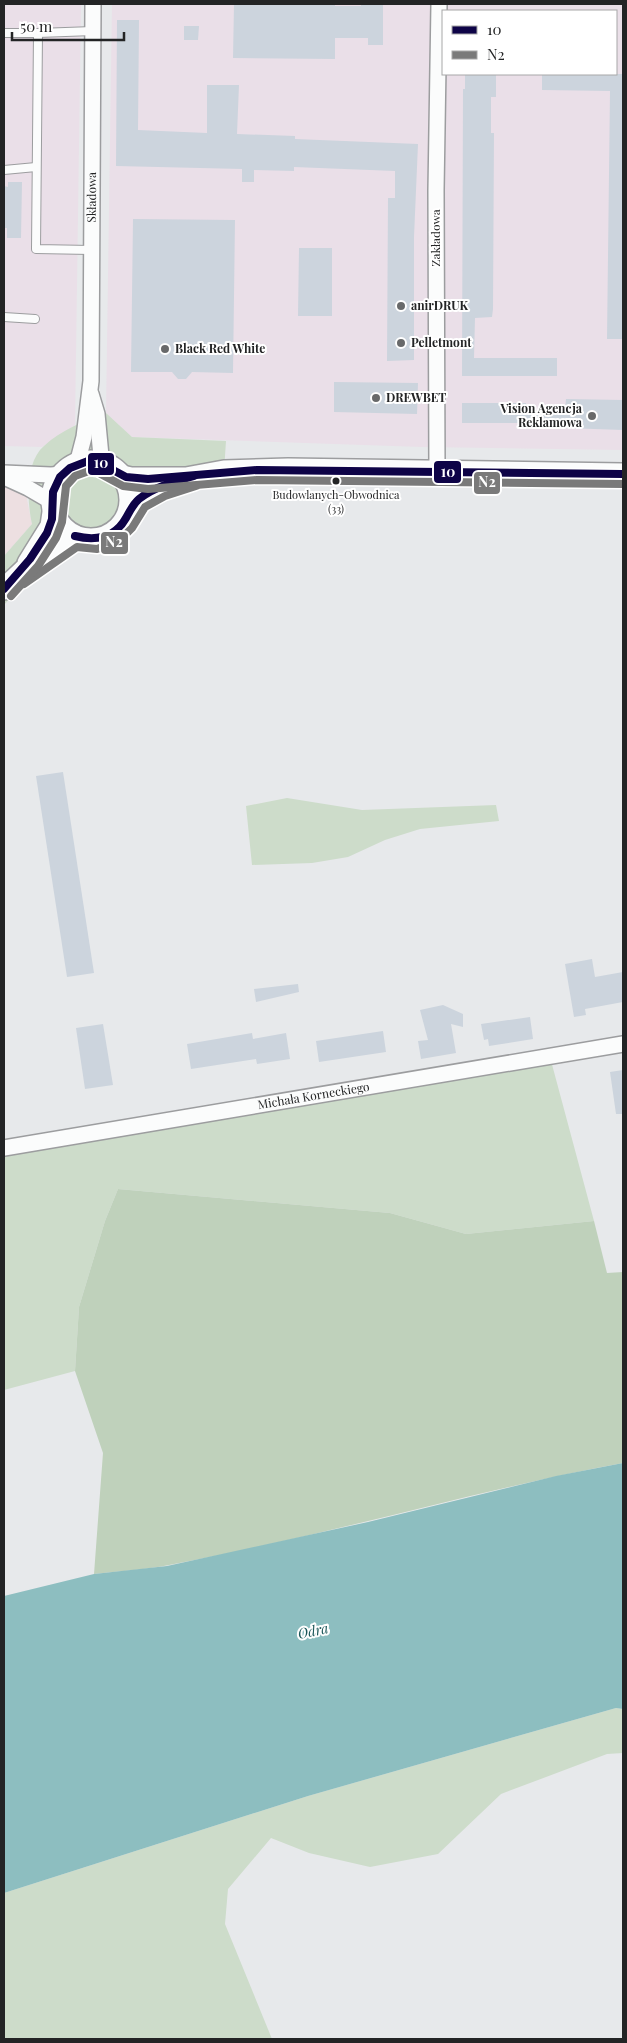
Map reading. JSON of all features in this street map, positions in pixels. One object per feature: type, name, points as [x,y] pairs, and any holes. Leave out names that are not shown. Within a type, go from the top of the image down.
[{"type":"main road","points":[[23,571],[51,526],[52,492],[70,468],[90,461],[131,478],[186,478],[224,471],[257,470],[623,474]]},
{"type":"main road","points":[[116,471],[129,488],[129,511]]},
{"type":"main road","points":[[53,507],[65,530],[75,536],[85,540],[108,536],[124,521],[138,499],[186,478]]},
{"type":"main road","points":[[4,589],[23,571],[75,536]]},
{"type":"street","name":"Składowa","points":[[70,468],[91,393],[93,4]]},
{"type":"street","name":"Zakładowa","points":[[437,472],[436,190],[439,4]]},
{"type":"street","name":"Składowa","points":[[91,393],[97,414],[101,456],[116,471]]},
{"type":"street","points":[[4,473],[51,475],[70,468]]},
{"type":"street","points":[[4,477],[28,488],[53,507]]},
{"type":"street","name":"Michała Korneckiego","points":[[4,1148],[623,1044]]},
{"type":"lane","points":[[4,33],[92,31]]},
{"type":"lane","points":[[38,32],[36,249],[91,250]]},
{"type":"lane","points":[[4,170],[36,167]]},
{"type":"lane","points":[[4,317],[35,319]]},
{"type":"shaded area","points":[[4,4],[81,4],[75,425],[42,447],[4,446]]},
{"type":"shaded area","points":[[112,4],[623,4],[623,450],[422,447],[132,437],[106,413]]},
{"type":"shaded area","points":[[4,477],[28,488],[27,500],[32,524],[4,556]]},
{"type":"green space","points":[[106,413],[132,437],[226,441],[224,471],[181,481],[140,498],[133,505],[120,526],[109,535],[96,539],[75,536],[28,578],[4,605],[4,556],[32,524],[29,505],[29,483],[33,462],[38,453],[51,440],[81,423]]},
{"type":"green space","points":[[287,798],[362,810],[496,805],[499,821],[420,829],[385,840],[348,857],[312,863],[252,865],[246,806]]},
{"type":"green space","points":[[550,1057],[594,1221],[466,1234],[390,1213],[118,1189],[105,1221],[79,1307],[75,1371],[4,1390],[4,1148]]},
{"type":"green space","points":[[118,1189],[390,1213],[466,1234],[594,1221],[607,1273],[623,1272],[623,1463],[509,1487],[226,1554],[160,1567],[94,1574],[103,1453],[75,1371],[79,1307],[105,1221]]},
{"type":"green space","points":[[616,1708],[623,1709],[623,1753],[607,1754],[501,1794],[438,1854],[370,1867],[309,1853],[271,1838],[228,1889],[225,1924],[272,2039],[4,2039],[4,1893],[308,1796]]},
{"type":"water","name":"Odra","points":[[623,1463],[623,1709],[616,1708],[308,1796],[4,1893],[4,1596],[94,1574],[167,1566],[368,1522],[556,1476]]},
{"type":"building","points":[[234,4],[335,4],[335,6],[361,6],[361,4],[383,4],[383,45],[368,45],[368,38],[335,38],[335,59],[233,58]]},
{"type":"building","points":[[117,20],[139,20],[138,130],[207,133],[207,85],[239,85],[237,134],[295,136],[295,139],[418,144],[414,237],[414,360],[387,361],[388,198],[395,198],[395,171],[294,167],[294,171],[254,170],[254,182],[242,182],[242,169],[116,166]]},
{"type":"building","points":[[184,26],[199,26],[198,40],[184,40]]},
{"type":"building","points":[[623,74],[623,339],[607,339],[610,91],[542,90],[542,75]]},
{"type":"building","points":[[465,75],[496,75],[496,97],[491,97],[491,133],[494,133],[493,309],[492,317],[475,318],[474,358],[557,358],[557,376],[462,376],[463,89],[465,89]]},
{"type":"building","points":[[8,182],[22,182],[21,238],[7,238],[7,228],[4,228],[4,186],[8,187]]},
{"type":"building","points":[[133,219],[235,220],[233,373],[192,372],[186,379],[178,379],[172,372],[131,372]]},
{"type":"building","points":[[299,248],[332,248],[332,316],[298,316]]},
{"type":"building","name":"DREWBET","points":[[334,382],[418,383],[417,414],[334,412]]},
{"type":"building","points":[[566,399],[623,400],[623,430],[565,428],[565,423],[462,423],[462,403],[526,403],[526,411],[565,410]]},
{"type":"building","points":[[63,772],[94,973],[67,977],[36,776]]},
{"type":"building","points":[[592,959],[595,977],[623,972],[623,1002],[585,1009],[586,1015],[574,1017],[565,964]]},
{"type":"building","points":[[298,984],[299,992],[256,1002],[254,989]]},
{"type":"building","points":[[443,1005],[463,1014],[463,1027],[451,1024],[456,1053],[421,1059],[418,1041],[428,1040],[420,1010]]},
{"type":"building","points":[[530,1017],[533,1039],[489,1046],[488,1039],[484,1040],[481,1024]]},
{"type":"building","points":[[103,1024],[113,1085],[85,1089],[76,1028]]},
{"type":"building","points":[[383,1031],[386,1052],[319,1062],[316,1041]]},
{"type":"building","points":[[252,1033],[253,1039],[286,1033],[290,1059],[257,1064],[256,1059],[191,1069],[187,1044]]},
{"type":"building","points":[[623,1070],[623,1114],[616,1114],[610,1072]]},
{"type":"transit line","name":"10","points":[[4,589],[30,559],[47,533],[52,519],[53,492],[60,477],[70,468],[88,461],[100,463],[126,477],[148,479],[257,470],[623,474]]},
{"type":"transit line","name":"N2","points":[[11,596],[38,566],[56,538],[62,522],[66,486],[75,476],[89,471],[97,472],[123,486],[148,489],[257,480],[623,484]]},
{"type":"transit line","name":"10","points":[[75,536],[97,538],[110,534],[121,525],[139,499],[165,485],[194,476]]},
{"type":"transit line","name":"N2","points":[[24,584],[77,547],[97,549],[119,541],[132,528],[145,507],[165,496],[196,486]]},
{"type":"place","name":"anirDRUK","points":[[401,306]]},
{"type":"place","name":"Pelletmont","points":[[401,343]]},
{"type":"place","name":"Black Red White","points":[[165,349]]},
{"type":"place","name":"DREWBET","points":[[376,398]]},
{"type":"place","name":"Vision Agencja Reklamowa","points":[[592,416]]},
{"type":"place","name":"Budowlanych-Obwodnica (33)","points":[[336,481]]}]
